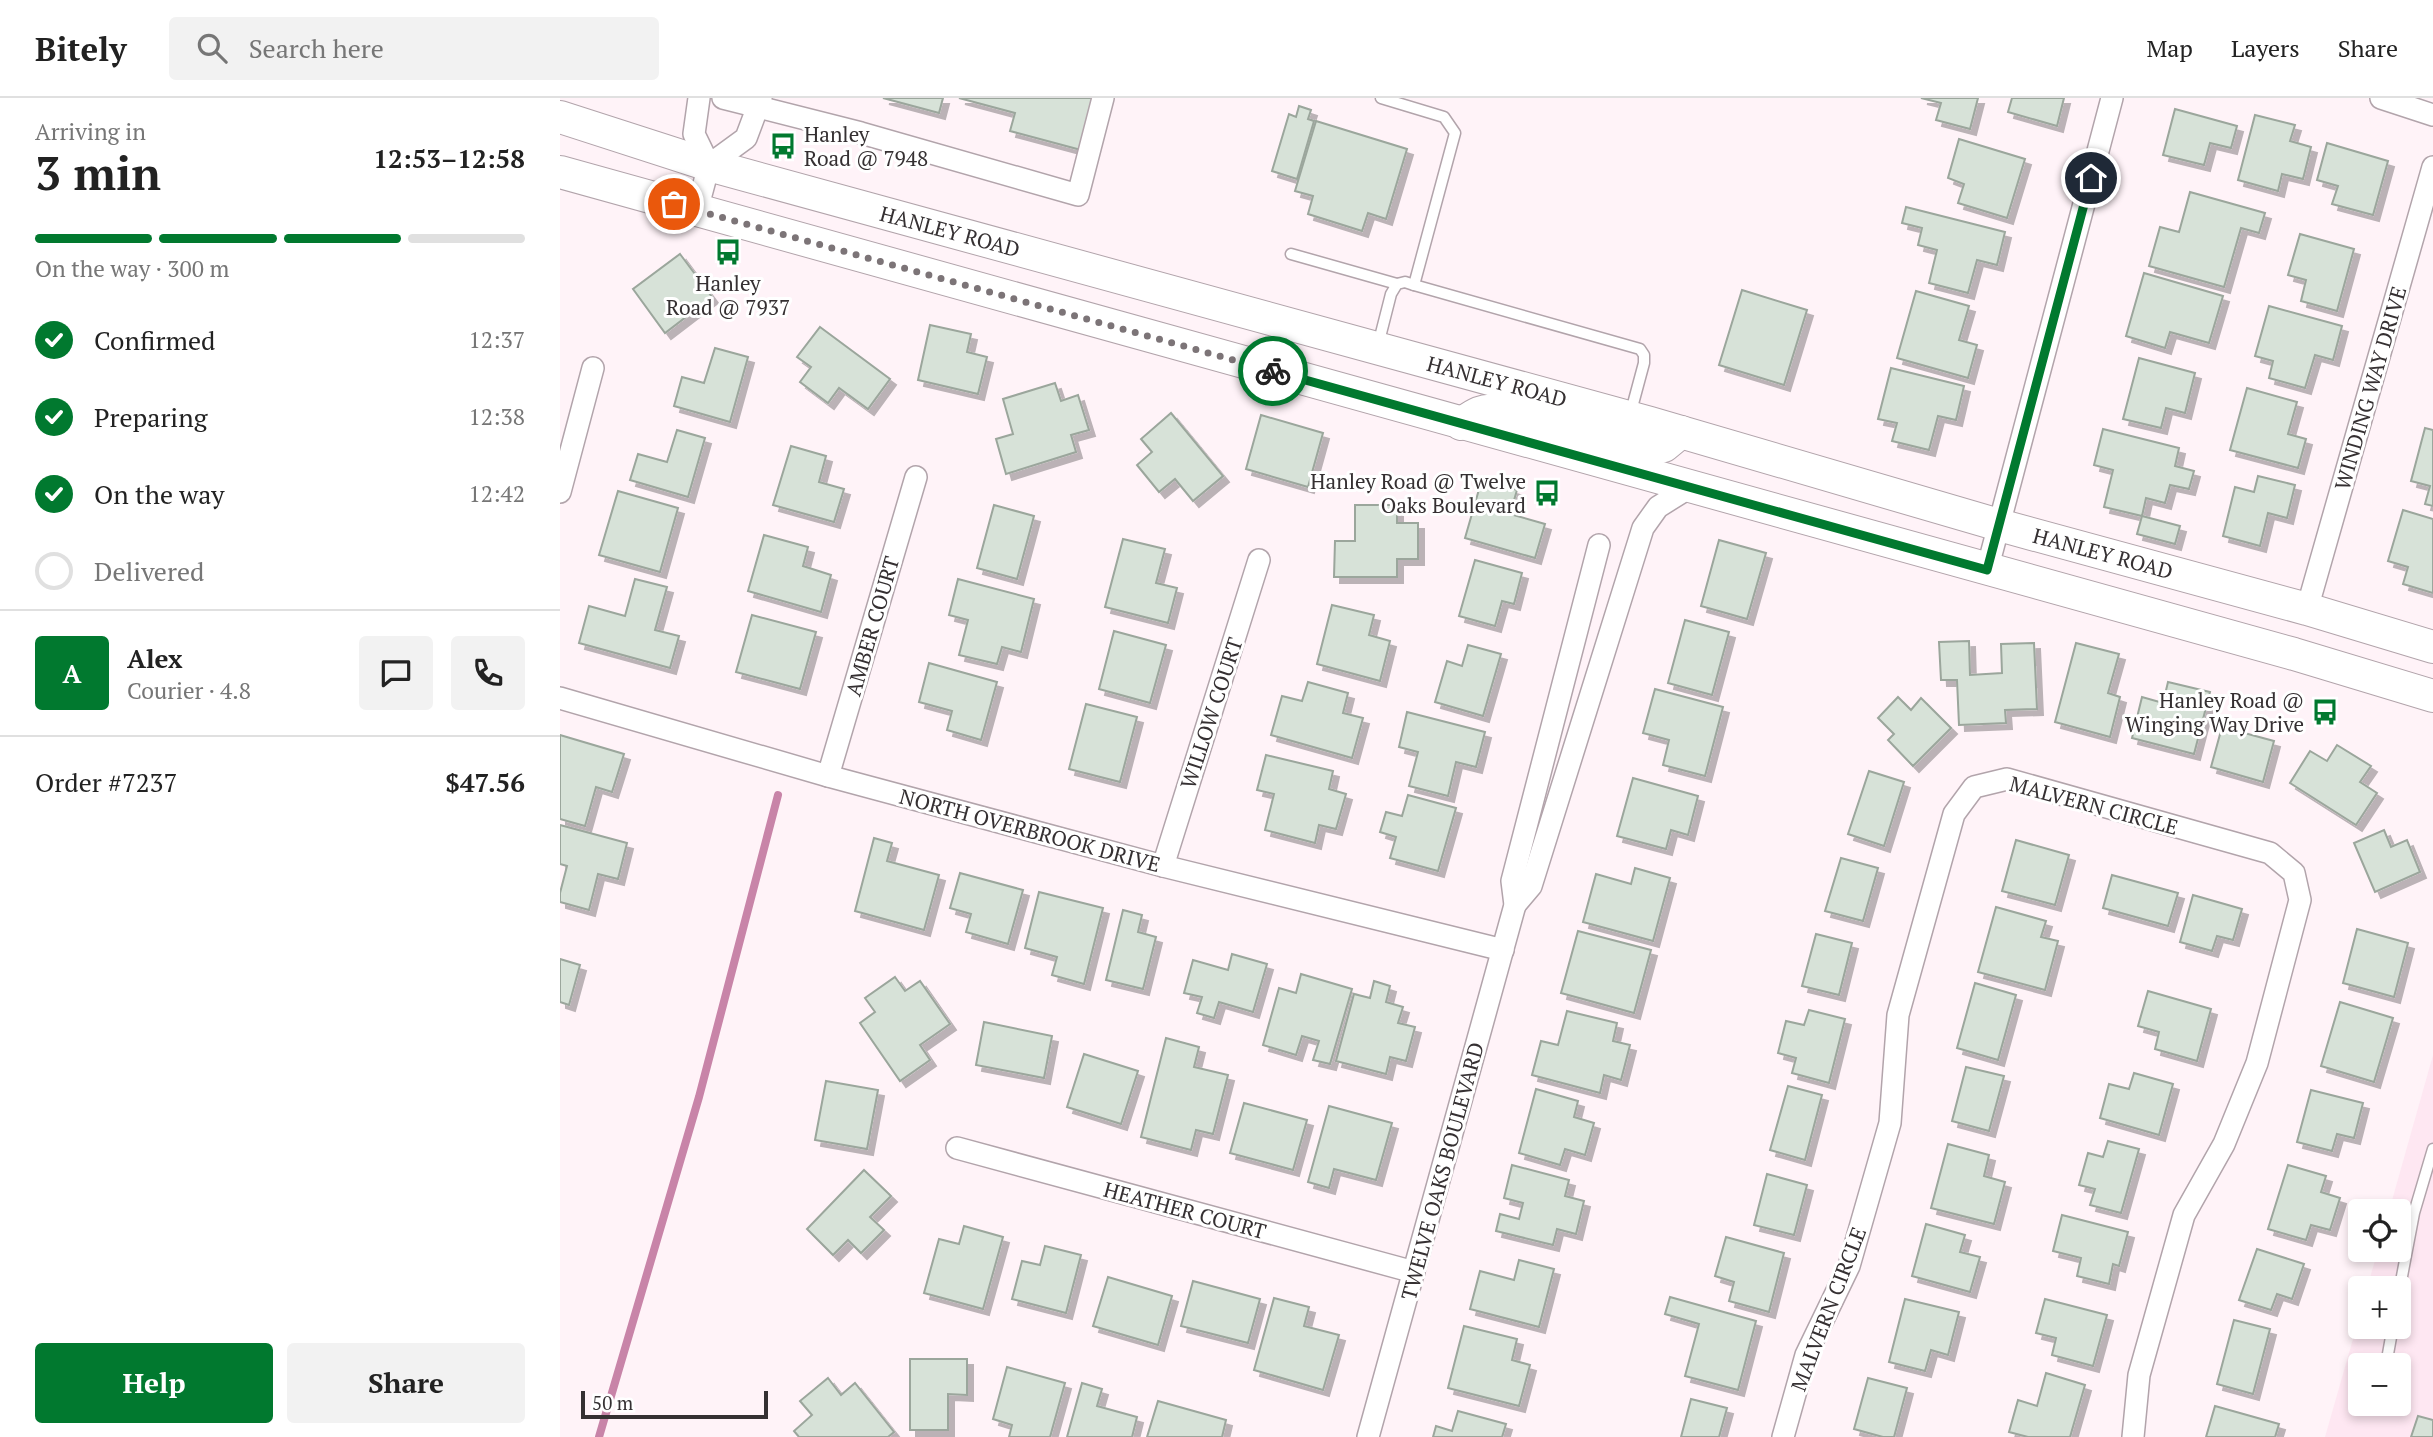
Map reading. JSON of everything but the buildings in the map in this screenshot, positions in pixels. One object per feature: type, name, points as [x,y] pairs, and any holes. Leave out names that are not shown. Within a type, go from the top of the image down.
[{"type":"main road","name":"HANLEY ROAD","points":[[560,117],[709,165],[1681,432],[2433,647]]},
{"type":"main road","points":[[560,172],[2294,654],[2433,696]]},
{"type":"main road","points":[[1461,424],[1477,412],[1497,411],[1647,451],[1664,446],[1681,432]]},
{"type":"street","points":[[699,98],[694,134],[709,165]]},
{"type":"street","points":[[723,98],[759,103],[1078,195],[1103,98]]},
{"type":"street","points":[[1987,570],[2112,98]]},
{"type":"street","points":[[2381,98],[2433,115]]},
{"type":"street","points":[[697,210],[709,165],[746,138],[759,103]]},
{"type":"street","name":"WINDING WAY DRIVE","points":[[2307,610],[2433,167]]},
{"type":"street","points":[[560,492],[593,369]]},
{"type":"street","name":"AMBER COURT","points":[[828,776],[916,477]]},
{"type":"street","name":"TWELVE OAKS BOULEVARD","points":[[1368,1437],[1516,905],[1531,886],[1643,528],[1658,507],[1690,487]]},
{"type":"street","name":"TWELVE OAKS BOULEVARD","points":[[1516,905],[1512,881],[1599,545]]},
{"type":"street","name":"WILLOW COURT","points":[[1163,866],[1259,560]]},
{"type":"street","points":[[1583,605],[1617,615]]},
{"type":"street","name":"NORTH OVERBROOK DRIVE","points":[[560,698],[828,776],[1163,866],[1503,950]]},
{"type":"street","name":"MALVERN CIRCLE","points":[[1783,1437],[1805,1355],[1849,1266],[1890,1123],[1898,1015],[1954,814],[1974,787],[2007,779],[2270,853],[2294,873],[2300,900],[2257,1063],[2224,1143],[2184,1215],[2139,1375],[2133,1437]]},
{"type":"street","name":"HEATHER COURT","points":[[957,1148],[1414,1272]]},
{"type":"lane","points":[[1381,98],[1444,117],[1455,133],[1414,285]]},
{"type":"lane","points":[[1291,254],[1397,284],[1405,282],[1640,349],[1644,355],[1644,363],[1630,418]]},
{"type":"lane","points":[[1377,348],[1391,294],[1397,284]]},
{"type":"lane","points":[[2402,1276],[2414,1213],[2433,1149]]},
{"type":"shaded area","points":[[2433,1055],[2433,1437],[2325,1437],[2348,1356],[2348,1416],[2411,1416],[2411,1353],[2349,1353],[2353,1339],[2411,1339],[2411,1276],[2370,1276],[2375,1262],[2411,1262],[2411,1199],[2392,1199]]},
{"type":"waterway","points":[[599,1437],[699,1097],[778,795]]},
{"type":"way so far","points":[[674,204],[1273,371]]},
{"type":"place","name":"Hanley Road @ 7948","points":[[783,146]]},
{"type":"place","name":"Hanley Road @ 7937","points":[[728,252]]},
{"type":"place","name":"Hanley Road @ Twelve Oaks Boulevard","points":[[1547,493]]},
{"type":"place","name":"Hanley Road @ Winging Way Drive","points":[[2325,712]]},
{"type":"route","points":[[1273,371],[1987,570],[2091,178]]}]
